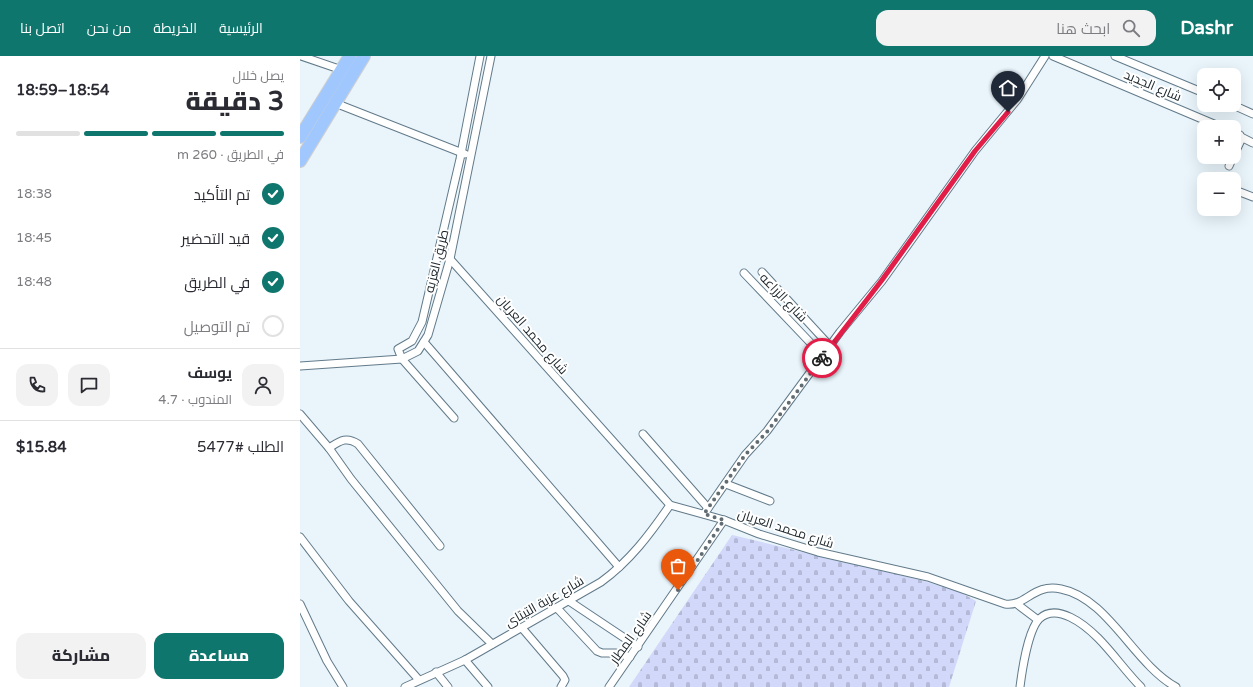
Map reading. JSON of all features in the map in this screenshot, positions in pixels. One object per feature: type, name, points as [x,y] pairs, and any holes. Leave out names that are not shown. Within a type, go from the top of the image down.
[{"type":"highway","points":[[300,137],[350,56]]},
{"type":"highway","points":[[300,161],[364,56]]},
{"type":"street","points":[[301,56],[342,70]]},
{"type":"street","name":"طريق العزيه","points":[[402,359],[398,349],[412,341],[422,322],[462,153],[480,56]]},
{"type":"street","name":"طريق العزيه","points":[[300,366],[402,359],[418,351],[424,342],[450,259],[491,56]]},
{"type":"street","points":[[643,434],[706,511],[745,455],[767,432],[830,346],[882,280],[975,151],[1017,100],[1045,56]]},
{"type":"street","name":"شارع الجديد","points":[[1053,56],[1204,120]]},
{"type":"street","points":[[1115,56],[1197,90]]},
{"type":"street","points":[[335,103],[471,157]]},
{"type":"street","points":[[1241,109],[1253,114]]},
{"type":"street","points":[[1241,137],[1253,143]]},
{"type":"street","points":[[1241,192],[1253,197]]},
{"type":"street","name":"شارع محمد العريان","points":[[450,259],[670,505],[706,511],[759,534],[818,552],[917,574],[996,602],[1019,605]]},
{"type":"street","points":[[762,272],[830,346]]},
{"type":"street","name":"شارع الزراعه","points":[[744,273],[823,356]]},
{"type":"street","points":[[424,342],[619,567]]},
{"type":"street","points":[[402,359],[454,418]]},
{"type":"street","points":[[300,414],[329,448],[351,479],[458,611],[492,644]]},
{"type":"street","points":[[329,448],[342,440],[347,439],[358,444],[440,546]]},
{"type":"street","points":[[726,484],[770,501]]},
{"type":"street","name":"شارع عزبة التيتاى","points":[[405,687],[465,660],[601,582],[639,547],[670,505]]},
{"type":"street","name":"شارع المطار","points":[[608,687],[638,647],[724,520]]},
{"type":"street","points":[[300,537],[349,601],[419,680]]},
{"type":"street","points":[[1036,618],[1019,605],[1038,590],[1046,588],[1064,589],[1075,594],[1111,621],[1149,667],[1162,679],[1176,687]]},
{"type":"street","points":[[569,601],[638,647]]},
{"type":"street","points":[[300,604],[327,661],[342,687]]},
{"type":"street","points":[[557,608],[572,626],[601,653],[616,653],[630,657]]},
{"type":"street","points":[[1036,618],[1051,613],[1060,613],[1079,623],[1097,637],[1141,687]]},
{"type":"street","points":[[1020,687],[1025,656],[1036,618]]},
{"type":"street","points":[[522,628],[563,676],[565,680],[561,687]]},
{"type":"street","points":[[465,660],[488,687]]},
{"type":"street","points":[[436,672],[448,687]]},
{"type":"green space","points":[[732,535],[917,579],[960,592],[976,601],[949,687],[629,687]]},
{"type":"way so far","points":[[678,590],[724,520],[704,514],[745,455],[767,432],[822,358]]},
{"type":"route","points":[[822,358],[840,332],[882,280],[975,151],[1008,112]]}]
